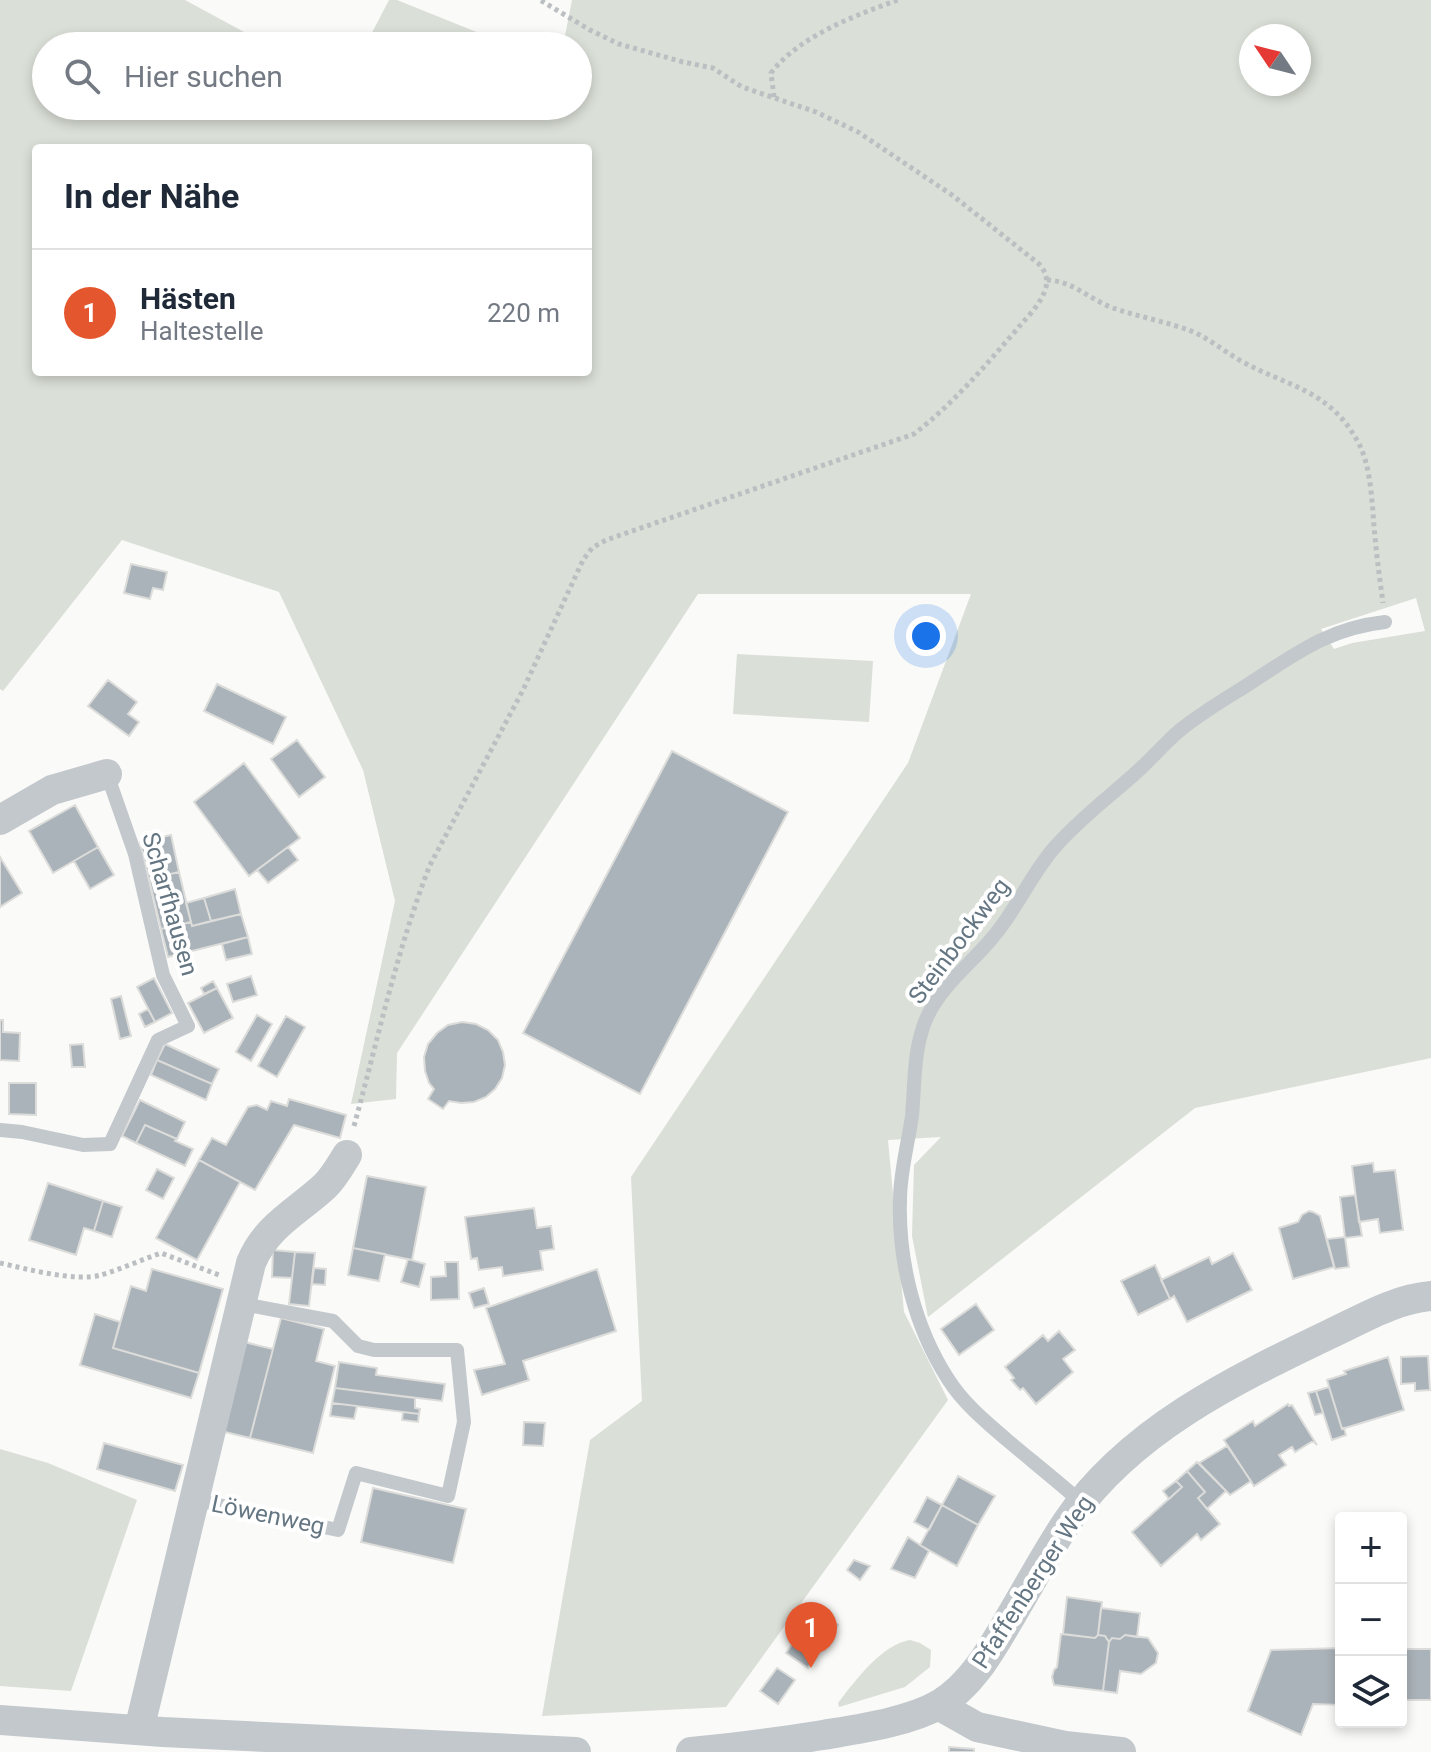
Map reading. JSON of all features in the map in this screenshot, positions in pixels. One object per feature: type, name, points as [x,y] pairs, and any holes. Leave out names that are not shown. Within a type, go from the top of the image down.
[{"type":"street","points":[[0,820],[52,790],[107,774]]},
{"type":"street","name":"Löwenweg","points":[[139,1730],[251,1263],[268,1234],[326,1185],[347,1155]]},
{"type":"street","name":"Pfaffenberger Weg","points":[[691,1752],[741,1750],[864,1728],[898,1720],[938,1705],[971,1677],[988,1655],[1081,1502],[1134,1450],[1176,1418],[1270,1363],[1388,1307],[1417,1297],[1431,1296]]},
{"type":"street","points":[[938,1705],[977,1727],[1065,1746],[1121,1752]]},
{"type":"street","points":[[0,1720],[576,1752]]},
{"type":"lane","name":"Steinbockweg","points":[[1081,1502],[967,1404],[939,1364],[917,1312],[903,1257],[900,1201],[917,1056],[926,1018],[947,985],[1006,921],[1054,848],[1074,826],[1179,732],[1206,711],[1317,640],[1354,627],[1385,622]]},
{"type":"lane","name":"Scharfhausen","points":[[0,1130],[83,1145],[110,1144],[158,1040],[188,1026],[163,975],[135,854],[107,774]]},
{"type":"lane","name":"Löwenweg","points":[[195,1500],[338,1530],[356,1473],[448,1496],[464,1422],[457,1350],[374,1350],[358,1346],[333,1321],[244,1293]]},
{"type":"path","points":[[347,1155],[396,971],[430,865],[523,690],[575,577],[592,548],[606,540],[914,434],[975,379],[1039,301],[1047,280],[1039,264],[952,195],[858,132],[816,112],[742,87],[713,68],[619,44],[540,0]]},
{"type":"path","points":[[774,97],[771,73],[782,59],[834,27],[898,0]]},
{"type":"path","points":[[1047,280],[1068,283],[1111,307],[1193,332],[1244,363],[1311,392],[1332,407],[1348,425],[1364,460],[1385,622]]},
{"type":"path","points":[[0,1263],[84,1276],[99,1275],[161,1253],[205,1270],[244,1293]]},
{"type":"shaded area","points":[[0,0],[185,0],[244,32],[32,32],[32,120],[592,120],[592,32],[566,32],[572,0],[1431,0],[1431,1058],[1195,1108],[928,1317],[912,1236],[914,1165],[941,1137],[888,1140],[904,1312],[948,1400],[726,1707],[542,1716],[590,1440],[642,1401],[631,1177],[908,763],[971,594],[698,594],[397,1053],[396,1099],[351,1104],[395,901],[363,770],[279,592],[122,540],[3,691],[0,689]],"holes":[[[1416,598],[1425,631],[1334,649],[1321,629]]]},
{"type":"shaded area","points":[[389,0],[397,0],[476,32],[372,32]]},
{"type":"shaded area","points":[[737,654],[873,661],[869,722],[733,714]]},
{"type":"shaded area","points":[[0,1449],[48,1463],[137,1500],[71,1691],[0,1686]]},
{"type":"shaded area","points":[[910,1640],[931,1650],[930,1667],[905,1687],[839,1707],[838,1703],[852,1684],[879,1656],[889,1648]]},
{"type":"building","points":[[131,564],[167,572],[163,590],[153,588],[150,599],[124,593]]},
{"type":"building","points":[[108,680],[137,702],[128,714],[139,722],[129,736],[88,706]]},
{"type":"building","points":[[217,684],[286,717],[273,744],[204,711]]},
{"type":"building","points":[[297,740],[325,777],[299,797],[271,759]]},
{"type":"building","points":[[672,751],[788,812],[640,1094],[523,1033]]},
{"type":"building","points":[[244,763],[300,838],[249,876],[194,802]]},
{"type":"building","points":[[75,805],[98,847],[53,873],[29,831]]},
{"type":"building","points":[[171,835],[179,872],[149,879],[140,842]]},
{"type":"building","points":[[98,847],[114,875],[90,889],[74,861]]},
{"type":"building","points":[[288,847],[298,860],[268,883],[257,870]]},
{"type":"building","points":[[0,857],[22,893],[0,907]]},
{"type":"building","points":[[179,872],[191,922],[161,929],[149,879]]},
{"type":"building","points":[[235,889],[241,914],[211,921],[204,898]]},
{"type":"building","points":[[204,898],[211,921],[192,926],[186,903]]},
{"type":"building","points":[[241,914],[248,937],[168,957],[161,929],[191,922],[192,926]]},
{"type":"building","points":[[248,937],[252,954],[226,960],[222,944]]},
{"type":"building","points":[[251,976],[257,995],[233,1002],[227,984]]},
{"type":"building","points":[[154,978],[172,1013],[155,1022],[137,987]]},
{"type":"building","points":[[213,981],[217,988],[204,994],[201,988]]},
{"type":"building","points":[[217,988],[233,1018],[204,1033],[188,1003]]},
{"type":"building","points":[[121,996],[131,1036],[120,1039],[111,999]]},
{"type":"building","points":[[148,1009],[155,1022],[145,1027],[139,1014]]},
{"type":"building","points":[[257,1015],[272,1024],[251,1061],[236,1052]]},
{"type":"building","points":[[286,1016],[305,1027],[277,1077],[258,1066]]},
{"type":"building","points":[[0,1020],[3,1020],[3,1032],[20,1033],[19,1061],[0,1060]]},
{"type":"building","points":[[462,1022],[488,1030],[498,1040],[505,1065],[502,1078],[486,1097],[474,1102],[449,1101],[443,1109],[428,1099],[434,1089],[425,1071],[424,1057],[428,1044],[437,1033],[448,1025]]},
{"type":"building","points":[[83,1044],[85,1067],[72,1067],[70,1045]]},
{"type":"building","points":[[165,1044],[219,1069],[212,1084],[157,1060]]},
{"type":"building","points":[[157,1060],[212,1084],[206,1100],[151,1075]]},
{"type":"building","points":[[9,1083],[36,1083],[36,1115],[9,1114]]},
{"type":"building","points":[[289,1099],[346,1115],[340,1138],[294,1125],[255,1190],[199,1160],[212,1138],[226,1145],[248,1107],[257,1105],[267,1110],[271,1101],[287,1106]]},
{"type":"building","points":[[140,1100],[185,1122],[177,1139],[145,1125],[136,1143],[122,1136]]},
{"type":"building","points":[[145,1125],[193,1149],[185,1166],[136,1143]]},
{"type":"building","points":[[199,1160],[240,1182],[197,1260],[156,1238]]},
{"type":"building","points":[[1373,1163],[1374,1172],[1395,1170],[1403,1230],[1380,1233],[1378,1219],[1359,1222],[1352,1166]]},
{"type":"building","points":[[157,1169],[174,1178],[163,1199],[146,1190]]},
{"type":"building","points":[[367,1176],[426,1187],[412,1260],[353,1248]]},
{"type":"building","points":[[48,1183],[103,1201],[94,1231],[84,1228],[76,1255],[29,1240]]},
{"type":"building","points":[[1355,1195],[1362,1236],[1345,1238],[1340,1197]]},
{"type":"building","points":[[103,1201],[122,1207],[112,1237],[94,1231]]},
{"type":"building","points":[[534,1208],[537,1228],[551,1226],[554,1249],[540,1251],[543,1270],[503,1276],[502,1267],[479,1270],[477,1258],[471,1259],[465,1217]]},
{"type":"building","points":[[1309,1211],[1320,1216],[1334,1267],[1293,1279],[1279,1228],[1298,1222]]},
{"type":"building","points":[[1345,1237],[1349,1267],[1335,1269],[1327,1239]]},
{"type":"building","points":[[353,1248],[385,1254],[379,1281],[348,1275]]},
{"type":"building","points":[[273,1250],[295,1252],[292,1278],[272,1277]]},
{"type":"building","points":[[295,1252],[315,1253],[309,1306],[289,1304]]},
{"type":"building","points":[[1233,1253],[1252,1290],[1187,1322],[1174,1296],[1170,1299],[1161,1280],[1209,1257],[1212,1264]]},
{"type":"building","points":[[408,1259],[425,1264],[419,1287],[401,1282]]},
{"type":"building","points":[[445,1262],[458,1262],[459,1299],[431,1300],[431,1277],[446,1276]]},
{"type":"building","points":[[1155,1265],[1170,1299],[1138,1315],[1121,1281]]},
{"type":"building","points":[[314,1268],[326,1269],[325,1285],[312,1284]]},
{"type":"building","points":[[152,1269],[223,1289],[199,1373],[113,1348],[131,1286],[146,1291]]},
{"type":"building","points":[[597,1269],[616,1331],[523,1361],[529,1380],[482,1395],[474,1370],[505,1364],[486,1308]]},
{"type":"building","points":[[484,1288],[489,1304],[474,1308],[469,1293]]},
{"type":"building","points":[[976,1304],[994,1330],[959,1355],[941,1329]]},
{"type":"building","points":[[95,1314],[120,1322],[113,1348],[199,1373],[191,1398],[80,1365]]},
{"type":"building","points":[[281,1318],[324,1329],[316,1361],[335,1366],[313,1453],[250,1438]]},
{"type":"building","points":[[1059,1331],[1075,1350],[1063,1359],[1073,1372],[1036,1404],[1023,1388],[1020,1390],[1011,1380],[1014,1378],[1005,1367],[1043,1335],[1048,1341]]},
{"type":"building","points":[[244,1342],[273,1349],[250,1438],[221,1431]]},
{"type":"building","points":[[1428,1356],[1430,1390],[1415,1391],[1415,1383],[1401,1384],[1401,1357]]},
{"type":"building","points":[[1388,1357],[1404,1410],[1342,1429],[1327,1380],[1346,1374],[1344,1371]]},
{"type":"building","points":[[339,1362],[377,1368],[376,1375],[445,1384],[442,1401],[335,1388]]},
{"type":"building","points":[[1329,1387],[1346,1435],[1332,1440],[1316,1391]]},
{"type":"building","points":[[335,1388],[415,1398],[415,1408],[420,1409],[419,1414],[332,1403]]},
{"type":"building","points":[[1316,1391],[1323,1413],[1315,1415],[1308,1393]]},
{"type":"building","points":[[332,1403],[357,1406],[354,1419],[330,1416]]},
{"type":"building","points":[[1288,1404],[1292,1405],[1317,1445],[1313,1441],[1295,1452],[1292,1447],[1279,1455],[1286,1465],[1254,1486],[1224,1440],[1253,1421],[1255,1426]]},
{"type":"building","points":[[403,1412],[419,1414],[418,1422],[402,1420]]},
{"type":"building","points":[[524,1422],[545,1423],[543,1446],[523,1445]]},
{"type":"building","points":[[104,1443],[183,1465],[175,1491],[97,1469]]},
{"type":"building","points":[[1227,1446],[1251,1481],[1230,1495],[1199,1463]]},
{"type":"building","points":[[1197,1462],[1226,1491],[1207,1509],[1198,1498],[1205,1492],[1187,1471]]},
{"type":"building","points":[[1187,1471],[1205,1492],[1198,1498],[1220,1524],[1201,1540],[1197,1534],[1161,1566],[1132,1532],[1182,1487],[1176,1481]]},
{"type":"building","points":[[958,1476],[995,1496],[978,1525],[942,1505]]},
{"type":"building","points":[[1176,1481],[1182,1487],[1169,1499],[1163,1491]]},
{"type":"building","points":[[373,1488],[466,1509],[453,1563],[361,1542]]},
{"type":"building","points":[[927,1497],[942,1505],[929,1530],[914,1522]]},
{"type":"building","points":[[942,1505],[978,1525],[957,1566],[920,1545]]},
{"type":"building","points":[[908,1537],[929,1551],[915,1578],[891,1569]]},
{"type":"building","points":[[854,1560],[870,1566],[860,1580],[847,1570]]},
{"type":"building","points":[[1067,1597],[1102,1602],[1095,1638],[1063,1634]]},
{"type":"building","points":[[1101,1608],[1140,1613],[1137,1637],[1125,1635],[1120,1639],[1112,1638],[1109,1642],[1105,1636],[1098,1635]]},
{"type":"building","points":[[816,1610],[838,1625],[808,1668],[786,1653]]},
{"type":"building","points":[[1061,1634],[1095,1638],[1105,1636],[1109,1642],[1103,1691],[1054,1685],[1052,1677],[1057,1667]]},
{"type":"building","points":[[1125,1635],[1148,1638],[1158,1653],[1156,1663],[1141,1674],[1120,1671],[1117,1693],[1103,1691],[1109,1642],[1112,1638],[1120,1639]]},
{"type":"building","points":[[1335,1648],[1335,1705],[1313,1704],[1301,1735],[1248,1711],[1271,1650]]},
{"type":"building","points":[[1407,1649],[1431,1649],[1431,1700],[1407,1700]]},
{"type":"building","points":[[777,1668],[795,1680],[778,1704],[760,1691]]},
{"type":"building","points":[[949,1747],[974,1749],[974,1752],[949,1752]]},
{"type":"place","name":"Hästen","points":[[811,1668]]}]
